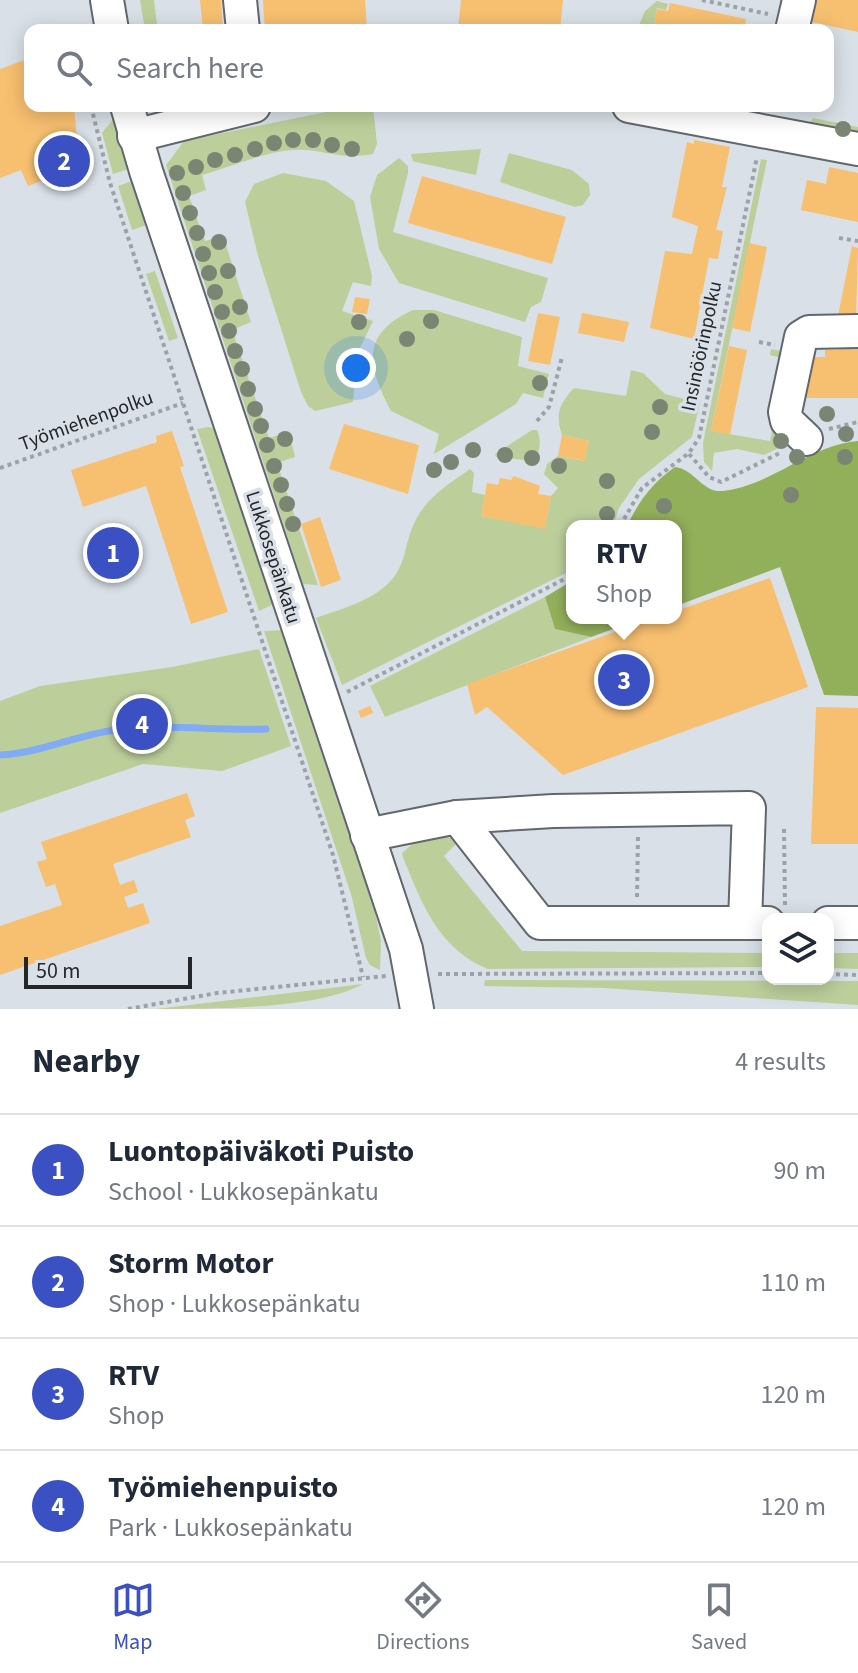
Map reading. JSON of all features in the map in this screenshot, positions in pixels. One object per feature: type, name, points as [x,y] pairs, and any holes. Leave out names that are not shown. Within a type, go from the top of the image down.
[{"type":"street","points":[[107,0],[111,24]]},
{"type":"street","points":[[240,0],[242,24]]},
{"type":"street","points":[[131,121],[203,112]]},
{"type":"street","points":[[669,112],[769,127],[858,149]]},
{"type":"street","name":"Lukkosepänkatu","points":[[131,121],[406,949],[417,1009]]},
{"type":"street","points":[[806,439],[787,421],[785,412],[801,337],[821,322],[858,331]]},
{"type":"street","points":[[367,835],[457,817],[638,809],[749,808],[757,923],[540,923],[457,817]]},
{"type":"street","points":[[834,923],[858,923]]},
{"type":"path","points":[[702,0],[789,15]]},
{"type":"path","points":[[709,11],[711,3]]},
{"type":"path","points":[[92,112],[110,183],[333,855],[363,977],[217,993],[128,1009]]},
{"type":"path","name":"Insinöörinpolku","points":[[689,453],[699,438],[769,127]]},
{"type":"path","points":[[839,238],[858,241]]},
{"type":"path","points":[[537,421],[549,407],[562,357]]},
{"type":"path","name":"Työmiehenpolku","points":[[0,468],[183,403]]},
{"type":"path","points":[[623,520],[642,488],[689,453],[709,477],[721,482],[806,439],[840,425],[858,422]]},
{"type":"path","points":[[340,696],[566,578]]},
{"type":"path","points":[[636,923],[638,809]]},
{"type":"path","points":[[784,829],[785,913]]},
{"type":"path","points":[[463,974],[762,973]]},
{"type":"path","points":[[834,974],[858,975]]},
{"type":"green space","points":[[140,0],[154,0],[157,24],[144,24]]},
{"type":"green space","points":[[657,1],[668,4],[666,10],[657,8],[654,24],[640,24],[645,11]]},
{"type":"green space","points":[[326,112],[374,112],[377,144],[373,154],[350,156],[293,150],[270,154],[202,175],[206,190],[189,196],[205,241],[223,236],[251,322],[232,330],[269,438],[289,432],[295,457],[277,463],[318,585],[303,584],[166,165],[184,141]]},
{"type":"green space","points":[[115,117],[132,168],[113,174],[102,133]]},
{"type":"green space","points":[[813,118],[858,127],[858,138],[808,126]]},
{"type":"green space","points":[[481,149],[476,175],[413,161],[411,154]]},
{"type":"green space","points":[[509,153],[572,170],[589,184],[590,195],[583,205],[575,207],[500,182]]},
{"type":"green space","points":[[399,158],[408,166],[408,173],[393,232],[548,278],[541,302],[531,307],[525,322],[399,283],[379,249],[370,197],[377,175]]},
{"type":"green space","points":[[761,159],[767,160],[711,431],[770,441],[786,359],[770,355],[771,349],[792,353],[800,438],[764,455],[737,449],[714,453],[712,471],[704,462],[703,443]]},
{"type":"green space","points":[[283,173],[326,181],[354,201],[372,276],[371,286],[353,282],[342,311],[373,321],[357,354],[353,402],[315,411],[308,406],[301,392],[258,256],[245,202],[254,184]]},
{"type":"green space","points":[[135,180],[147,225],[132,230],[118,186]]},
{"type":"green space","points":[[155,271],[178,338],[169,341],[146,274]]},
{"type":"green space","points":[[413,310],[434,310],[522,337],[518,366],[549,374],[543,398],[523,393],[516,404],[434,454],[439,434],[391,411],[373,366],[376,341],[396,319]]},
{"type":"green space","points":[[631,370],[643,373],[665,394],[700,403],[692,437],[639,479],[619,508],[615,520],[566,520],[566,573],[342,685],[316,618],[358,603],[386,586],[400,566],[418,516],[437,493],[470,469],[474,473],[472,492],[485,495],[481,516],[545,528],[551,496],[558,488],[544,474],[547,464],[558,456],[584,461],[589,441],[562,435],[559,415],[565,399],[574,388],[626,396]]},
{"type":"green space","points":[[197,429],[218,429],[276,603],[259,611]]},
{"type":"green space","points":[[532,430],[537,430],[540,442],[533,461],[496,457],[495,454]]},
{"type":"green space","points":[[858,441],[858,696],[824,695],[780,567],[682,604],[682,520],[630,520],[647,493],[675,467],[688,472],[710,489],[723,491],[757,482],[840,444]]},
{"type":"green space","points":[[566,585],[566,624],[627,624],[591,637],[555,629],[545,597]]},
{"type":"green space","points":[[545,597],[555,629],[591,637],[385,717],[370,686]]},
{"type":"green space","points":[[284,630],[369,884],[381,941],[380,970],[370,965],[366,958],[351,894],[264,631]]},
{"type":"green space","points":[[259,649],[291,746],[222,771],[143,764],[0,813],[0,701],[40,686],[172,667]]},
{"type":"green space","points":[[441,835],[459,841],[444,856],[522,951],[762,953],[762,967],[488,969],[457,950],[426,909],[402,853],[417,840]]},
{"type":"green space","points":[[834,953],[858,953],[858,969],[834,968]]},
{"type":"green space","points":[[485,980],[762,981],[762,985],[834,985],[834,981],[858,981],[858,1005],[604,988],[484,986]]},
{"type":"green space","points":[[363,984],[344,992],[293,1003],[236,1008],[156,1009]]},
{"type":"building","points":[[200,0],[221,0],[223,24],[202,24]]},
{"type":"building","points":[[263,0],[365,0],[367,24],[265,24]]},
{"type":"building","points":[[461,0],[563,0],[561,24],[459,24]]},
{"type":"building","points":[[817,0],[858,0],[858,32],[834,27],[834,24],[812,22]]},
{"type":"building","points":[[670,3],[746,19],[745,24],[654,24],[657,9],[668,11]]},
{"type":"building","points":[[24,60],[24,112],[75,112],[78,150],[83,165],[28,186],[21,170],[0,178],[0,69]]},
{"type":"building","points":[[694,140],[730,147],[722,187],[727,187],[716,230],[723,231],[718,259],[709,258],[694,339],[650,328],[665,251],[692,254],[698,226],[672,217],[687,142],[694,144]]},
{"type":"building","points":[[829,167],[858,173],[858,222],[801,210],[807,180],[826,184]]},
{"type":"building","points":[[422,176],[566,217],[552,264],[408,223]]},
{"type":"building","points":[[749,243],[767,247],[750,332],[732,328]]},
{"type":"building","points":[[852,246],[858,248],[856,319],[838,316]]},
{"type":"building","points":[[355,297],[370,299],[367,314],[352,312]]},
{"type":"building","points":[[538,313],[560,317],[550,365],[528,361]]},
{"type":"building","points":[[582,313],[629,322],[624,342],[578,333]]},
{"type":"building","points":[[839,340],[858,340],[858,398],[806,398],[809,357],[825,357],[825,350],[839,350]]},
{"type":"building","points":[[729,346],[747,350],[730,435],[711,431]]},
{"type":"building","points":[[344,424],[419,445],[408,494],[329,469]]},
{"type":"building","points":[[172,431],[184,466],[180,467],[228,612],[191,624],[146,486],[83,507],[71,470],[157,442],[156,436]]},
{"type":"building","points":[[562,435],[589,441],[585,461],[558,456]]},
{"type":"building","points":[[514,476],[540,486],[538,494],[551,496],[545,529],[481,516],[487,483],[498,485],[500,478],[511,480]]},
{"type":"building","points":[[320,517],[341,580],[321,587],[301,524]]},
{"type":"building","points":[[770,578],[808,687],[563,775],[487,707],[475,715],[467,684],[638,624],[682,624],[682,609]]},
{"type":"building","points":[[370,706],[373,713],[361,718],[358,711]]},
{"type":"building","points":[[816,707],[858,708],[858,844],[811,844]]},
{"type":"building","points":[[187,793],[195,816],[185,820],[191,837],[113,864],[120,885],[134,880],[138,892],[124,897],[128,908],[143,903],[150,923],[0,975],[0,926],[62,905],[55,884],[46,887],[37,862],[47,859],[41,842]]},
{"type":"waterway","points":[[0,755],[31,751],[122,729],[266,729]]},
{"type":"place","name":"Storm Motor","points":[[64,161]]},
{"type":"place","name":"Luontopäiväkoti Puisto","points":[[113,553]]},
{"type":"place","name":"RTV","points":[[624,680]]},
{"type":"place","name":"Työmiehenpuisto","points":[[142,724]]}]
